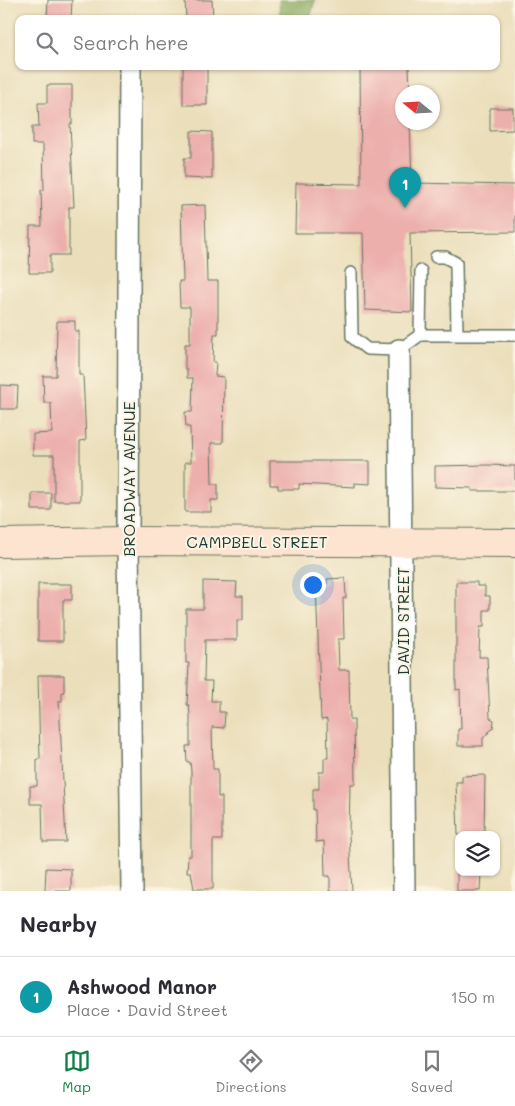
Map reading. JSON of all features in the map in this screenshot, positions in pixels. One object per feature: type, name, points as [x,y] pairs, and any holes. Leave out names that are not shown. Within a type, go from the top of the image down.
[{"type":"street","name":"BROADWAY AVENUE","points":[[130,70],[128,541],[132,891]]},
{"type":"street","name":"DAVID STREET","points":[[399,350],[403,543],[404,891]]},
{"type":"street","name":"CAMPBELL STREET","points":[[0,542],[515,543]]},
{"type":"lane","points":[[436,257],[445,257],[456,263],[457,334]]},
{"type":"lane","points":[[420,335],[421,271]]},
{"type":"lane","points":[[351,273],[352,337],[366,349],[399,350],[420,335],[515,335]]},
{"type":"green space","points":[[279,0],[315,0],[311,15],[280,15]]},
{"type":"building","points":[[48,0],[72,0],[71,15],[47,15]]},
{"type":"building","points":[[185,0],[212,0],[213,15],[186,15]]},
{"type":"building","points":[[183,70],[207,70],[207,105],[183,105]]},
{"type":"building","points":[[360,70],[409,70],[410,85],[395,85],[395,130],[410,130],[412,183],[515,185],[515,232],[410,233],[412,312],[365,310],[363,233],[295,233],[296,183],[361,184]]},
{"type":"building","points":[[47,85],[72,85],[72,124],[70,124],[74,207],[69,207],[69,255],[50,255],[50,273],[29,273],[30,226],[42,226],[41,190],[44,190],[43,144],[32,144],[32,127],[39,127],[38,103],[47,103]]},
{"type":"building","points":[[490,108],[513,108],[513,130],[490,131]]},
{"type":"building","points":[[191,131],[212,132],[212,179],[184,178],[184,158],[191,158]]},
{"type":"building","points":[[205,205],[207,281],[218,281],[218,334],[214,334],[213,362],[216,362],[215,376],[224,377],[223,443],[211,443],[212,484],[218,484],[218,500],[211,500],[211,512],[185,512],[185,462],[191,462],[190,427],[186,427],[185,412],[192,412],[193,378],[187,378],[187,369],[185,369],[185,344],[190,344],[190,307],[180,307],[179,281],[183,281],[181,206]]},
{"type":"building","points":[[57,321],[75,321],[75,331],[79,331],[79,375],[83,375],[86,440],[80,441],[80,501],[54,501],[54,455],[33,455],[33,434],[52,433],[51,403],[44,403],[43,376],[56,376]]},
{"type":"building","points":[[0,385],[18,386],[17,409],[0,409]]},
{"type":"building","points":[[270,461],[370,461],[370,484],[355,483],[355,487],[299,484],[299,489],[278,489],[278,485],[270,485]]},
{"type":"building","points":[[435,466],[515,466],[515,491],[472,491],[472,488],[435,487]]},
{"type":"building","points":[[32,493],[51,493],[51,510],[32,510]]},
{"type":"building","points":[[345,578],[346,598],[343,598],[344,639],[338,639],[339,670],[349,670],[350,720],[354,720],[355,784],[350,784],[349,835],[352,891],[330,891],[330,876],[325,876],[324,841],[316,842],[315,810],[313,810],[313,789],[319,789],[319,772],[324,772],[324,758],[328,758],[327,719],[321,720],[316,584],[327,584],[327,579]]},
{"type":"building","points":[[203,581],[237,582],[236,596],[243,596],[243,620],[237,620],[237,640],[205,640],[204,681],[212,681],[211,701],[219,701],[219,712],[225,712],[224,728],[212,727],[213,769],[218,769],[218,797],[222,797],[222,840],[213,840],[213,889],[194,889],[191,872],[187,872],[188,856],[191,856],[191,771],[190,762],[187,762],[186,746],[190,746],[190,714],[189,705],[187,705],[189,663],[186,663],[186,609],[203,609]]},
{"type":"building","points":[[456,582],[477,582],[477,586],[485,586],[485,596],[490,596],[490,610],[484,610],[484,627],[480,627],[479,657],[487,657],[490,718],[494,720],[493,728],[483,738],[483,746],[458,746],[458,729],[461,729],[460,689],[456,690]]},
{"type":"building","points":[[38,584],[72,584],[72,600],[63,600],[63,641],[38,641]]},
{"type":"building","points":[[38,675],[64,675],[64,692],[62,692],[62,701],[59,701],[66,842],[43,842],[42,804],[30,804],[30,786],[37,786],[37,759],[40,759]]},
{"type":"building","points":[[485,775],[484,831],[458,831],[456,782],[462,782],[462,776]]},
{"type":"building","points":[[46,868],[71,869],[71,891],[45,891]]},
{"type":"building","points":[[457,876],[481,876],[480,891],[457,891]]},
{"type":"place","name":"Ashwood Manor","points":[[405,208]]}]
